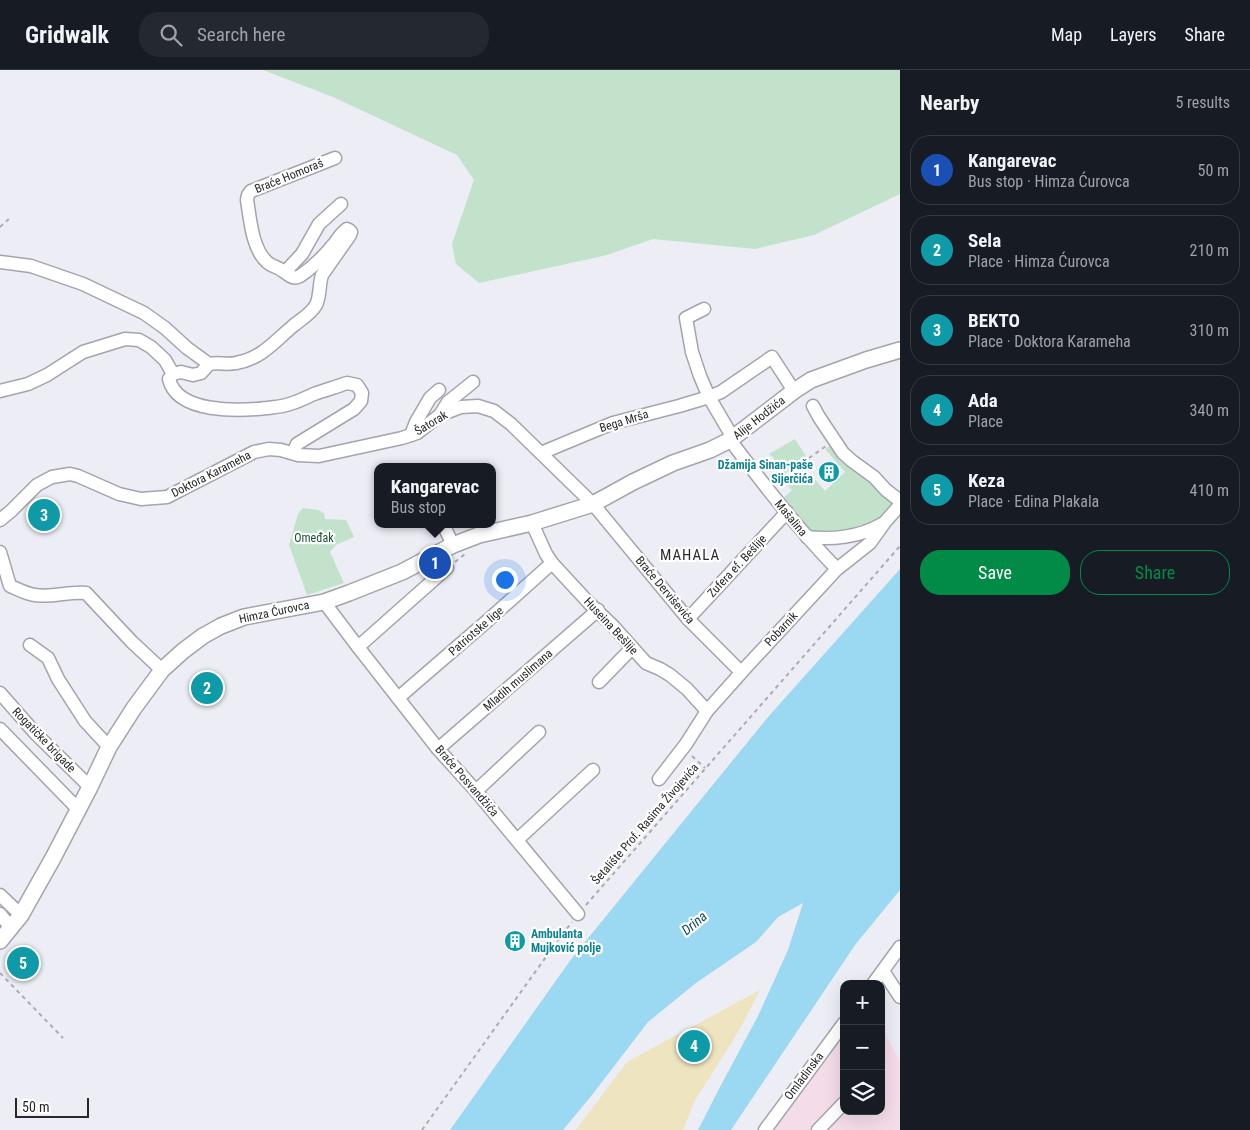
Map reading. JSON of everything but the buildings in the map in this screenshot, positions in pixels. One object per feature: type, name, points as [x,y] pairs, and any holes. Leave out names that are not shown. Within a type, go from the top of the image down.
[{"type":"main road","name":"Alije Hodžića","points":[[593,504],[674,463],[710,450],[732,439],[811,380],[900,350]]},
{"type":"main road","name":"Himza Ćurovca","points":[[0,942],[21,915],[53,858],[109,747],[134,708],[162,670],[203,636],[221,626],[244,617],[324,602],[349,594],[402,572],[453,545],[479,535],[532,523],[593,504]]},
{"type":"street","name":"Braće Homoraš","points":[[285,272],[279,267],[268,263],[257,248],[247,200],[248,195],[251,191],[334,158]]},
{"type":"street","points":[[293,453],[298,444],[354,409],[361,401],[362,393],[357,385],[347,383],[286,406],[228,410],[188,401],[170,385],[168,378],[180,372],[193,375],[201,373],[209,364],[235,364],[250,359],[268,349],[294,325],[308,316],[317,304],[322,275],[350,235],[350,230],[346,229],[323,256],[299,277],[293,278],[285,272],[302,254],[319,224],[341,204]]},
{"type":"street","points":[[0,262],[31,266],[82,284],[144,313],[165,328],[186,348],[209,364]]},
{"type":"street","name":"Mašalina","points":[[704,309],[686,318],[692,352],[709,397],[732,439],[772,495],[807,537],[838,569]]},
{"type":"street","points":[[0,391],[28,384],[47,375],[82,352],[125,339],[139,340],[151,347],[165,360],[173,374]]},
{"type":"street","name":"Bega Mrša","points":[[541,454],[612,423],[679,406],[721,392],[772,357],[794,391]]},
{"type":"street","points":[[440,415],[448,402],[473,382]]},
{"type":"street","points":[[411,435],[430,398],[439,390]]},
{"type":"street","name":"Šatorak","points":[[293,453],[319,456],[402,438],[417,433],[440,415],[460,407],[478,406],[494,411],[511,424],[593,504]]},
{"type":"street","name":"Pobarnik","points":[[659,779],[686,744],[707,712],[838,569],[870,543],[900,503],[874,478],[843,453],[814,406]]},
{"type":"street","name":"Doktora Karameha","points":[[0,520],[36,485],[52,477],[70,474],[119,494],[141,499],[167,497],[254,452],[269,449],[293,453]]},
{"type":"street","name":"Braće Derviševića","points":[[593,504],[688,619],[742,672]]},
{"type":"street","name":"Zufera ef. Bešlije","points":[[688,619],[786,512]]},
{"type":"street","name":"Pobarnik","points":[[807,537],[842,537],[873,530],[885,522]]},
{"type":"street","name":"Huseina Bešlije","points":[[532,523],[552,563],[589,603],[598,610],[646,663],[670,675],[688,689],[707,712]]},
{"type":"street","points":[[445,528],[453,545]]},
{"type":"street","points":[[0,552],[5,587],[35,595],[52,596],[76,592],[86,593],[132,642],[162,670]]},
{"type":"street","name":"Patriotske lige","points":[[398,698],[552,563]]},
{"type":"street","points":[[358,647],[447,568]]},
{"type":"street","name":"Braće Posvandžića","points":[[324,602],[438,749],[476,791],[578,914]]},
{"type":"street","name":"Mladih muslimana","points":[[438,749],[598,610]]},
{"type":"street","points":[[30,645],[48,658],[58,678],[85,721],[109,747]]},
{"type":"street","points":[[599,682],[632,648]]},
{"type":"street","name":"Rogatičke brigade","points":[[0,693],[36,734],[90,787]]},
{"type":"street","points":[[0,730],[78,809]]},
{"type":"street","points":[[476,791],[539,732]]},
{"type":"street","points":[[517,840],[593,770]]},
{"type":"street","points":[[0,895],[21,915]]},
{"type":"street","points":[[0,914],[11,928]]},
{"type":"street","points":[[876,980],[900,947]]},
{"type":"street","points":[[883,970],[900,997]]},
{"type":"street","name":"Omladinska","points":[[765,1130],[843,1025]]},
{"type":"street","points":[[818,1130],[840,1107]]},
{"type":"path","points":[[0,227],[11,217]]},
{"type":"path","points":[[785,475],[825,447]]},
{"type":"path","name":"Šetalište Prof. Rasima Živojevića","points":[[422,1130],[578,914],[900,546]]},
{"type":"path","points":[[686,744],[689,753],[705,768]]},
{"type":"path","points":[[0,973],[63,1038]]},
{"type":"shaded area","points":[[840,1034],[840,1115],[885,1115],[885,1034],[900,1061],[900,1130],[767,1130]]},
{"type":"green space","points":[[263,70],[900,70],[900,194],[814,235],[755,249],[653,239],[607,255],[479,283],[456,264],[452,244],[474,180],[457,155],[333,97]]},
{"type":"green space","points":[[795,439],[807,458],[783,475],[776,467],[774,458],[769,454]]},
{"type":"green space","points":[[835,443],[900,503],[873,529],[807,537],[778,503],[792,490],[783,481],[803,466],[811,478],[813,477],[825,491],[845,472],[825,449]]},
{"type":"green space","name":"Omeđak","points":[[303,508],[318,510],[324,513],[325,519],[346,520],[354,537],[336,545],[330,552],[344,583],[307,595],[289,545],[298,514]]},
{"type":"sand","points":[[760,990],[740,1029],[694,1102],[683,1130],[576,1130],[627,1062]]},
{"type":"water","name":"Drina","points":[[900,569],[900,890],[855,945],[731,1130],[698,1130],[758,1016],[788,950],[803,903],[778,917],[756,942],[696,983],[648,1022],[563,1130],[450,1130],[572,958],[768,717]]},
{"type":"place","name":"Džamija Sinan-paše Sijerčića","points":[[829,472]]},
{"type":"place","name":"BEKTO","points":[[44,515]]},
{"type":"place","name":"Kangarevac","points":[[435,563]]},
{"type":"place","name":"Sela","points":[[207,688]]},
{"type":"place","name":"Ambulanta Mujković polje","points":[[515,941]]},
{"type":"place","name":"Keza","points":[[23,963]]},
{"type":"place","name":"Ada","points":[[694,1046]]},
{"type":"district","name":"MAHALA","points":[[690,555]]}]
